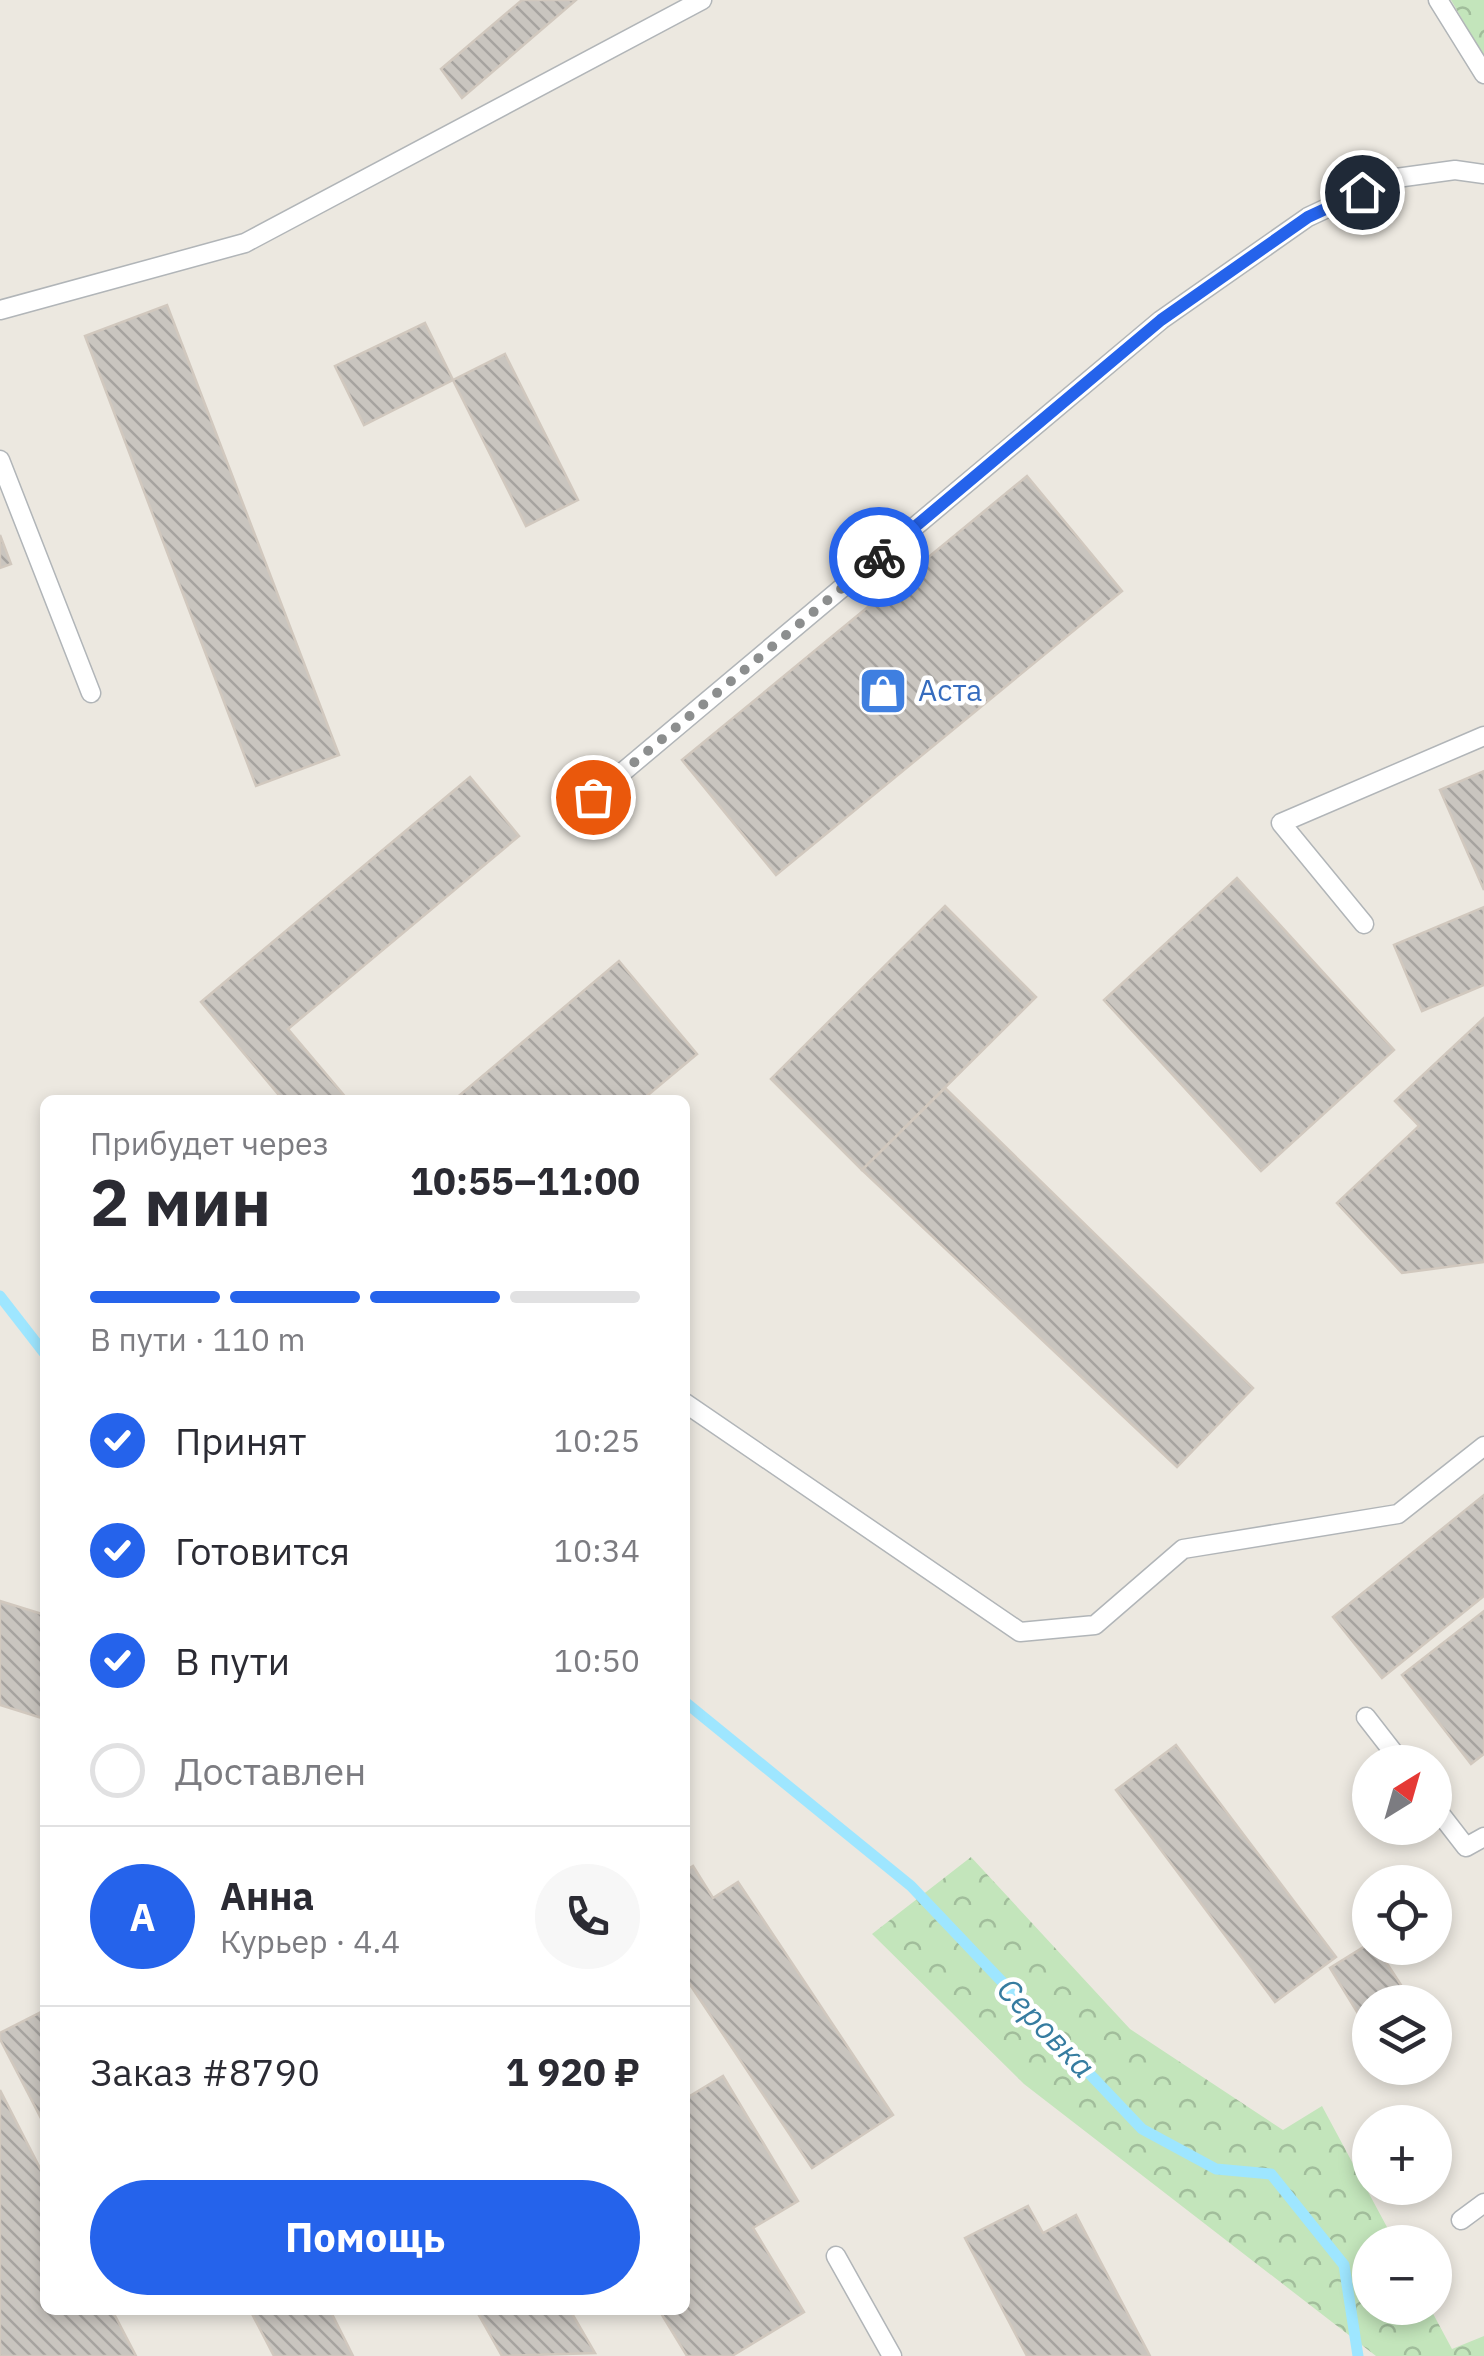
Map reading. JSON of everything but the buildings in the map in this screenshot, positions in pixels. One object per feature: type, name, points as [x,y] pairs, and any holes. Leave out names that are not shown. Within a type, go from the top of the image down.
[{"type":"lane","points":[[0,310],[245,243],[702,0]]},
{"type":"lane","points":[[1438,0],[1484,74]]},
{"type":"lane","points":[[593,797],[1161,320],[1258,251],[1308,217],[1390,178],[1455,170],[1484,174]]},
{"type":"lane","points":[[0,460],[91,693]]},
{"type":"lane","points":[[1364,924],[1281,823],[1484,736]]},
{"type":"lane","points":[[690,1407],[1020,1632],[1094,1626],[1183,1549],[1398,1514],[1484,1446]]},
{"type":"lane","points":[[1366,1717],[1388,1745]]},
{"type":"lane","points":[[1452,1828],[1466,1846],[1484,1837]]},
{"type":"lane","points":[[1460,2220],[1484,2203]]},
{"type":"lane","points":[[836,2256],[892,2356]]},
{"type":"green space","points":[[1451,0],[1484,0],[1484,57]]},
{"type":"green space","points":[[971,1857],[1130,2029],[1283,2130],[1322,2106],[1352,2162],[1352,2205],[1375,2205],[1386,2225],[1352,2225],[1352,2325],[1439,2325],[1452,2349],[1484,2336],[1484,2356],[1376,2356],[1024,2084],[872,1934]]},
{"type":"waterway","name":"Серовка","points":[[0,1296],[40,1348]]},
{"type":"waterway","name":"Серовка","points":[[690,1706],[911,1886],[1142,2129],[1216,2169],[1271,2174],[1344,2265],[1358,2356]]},
{"type":"way so far","points":[[593,797],[879,557]]},
{"type":"place","name":"Аста","points":[[883,691]]},
{"type":"route","points":[[879,557],[1161,320],[1308,217],[1362,192]]}]
